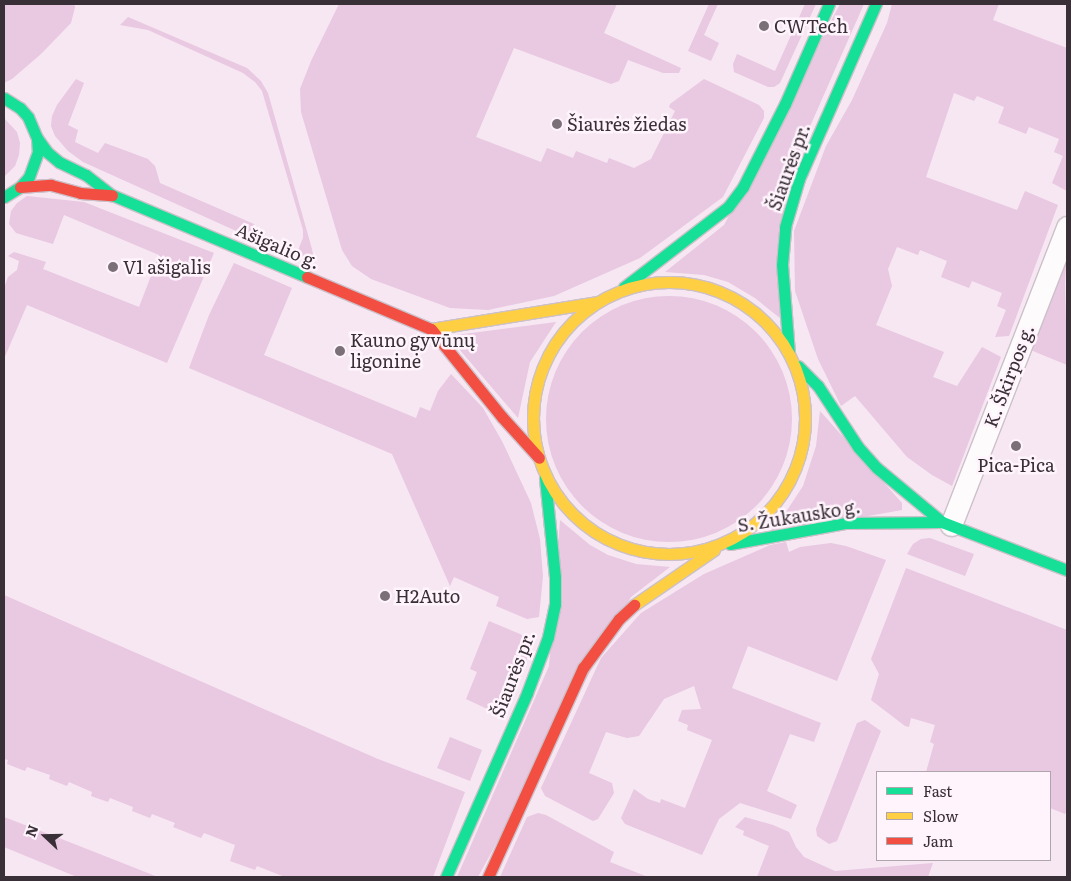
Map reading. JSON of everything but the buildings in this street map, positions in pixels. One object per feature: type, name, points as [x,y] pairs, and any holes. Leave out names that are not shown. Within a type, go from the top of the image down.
[{"type":"main road","name":"Šiaurės pr.","points":[[619,291],[699,231],[728,206],[743,187],[785,104],[829,4]]},
{"type":"main road","name":"Šiaurės pr.","points":[[791,357],[782,266],[785,228],[799,179],[876,4]]},
{"type":"main road","points":[[4,98],[20,108],[28,116],[37,138],[38,152],[35,165],[12,193],[4,208]]},
{"type":"main road","name":"Ašigalio g.","points":[[37,138],[46,152],[59,162],[86,175],[112,195],[431,329],[502,417],[539,458]]},
{"type":"main road","name":"Ašigalio g.","points":[[12,193],[51,185],[80,193],[112,195]]},
{"type":"main road","name":"S. Žukausko g.","points":[[619,291],[645,284],[664,282],[689,284],[713,290],[736,300],[757,315],[791,357],[818,386],[858,447],[877,468],[947,524],[1067,570]]},
{"type":"main road","points":[[544,472],[539,458],[534,424],[534,407],[538,381],[548,357],[561,335],[579,316],[600,301],[619,291]]},
{"type":"main road","points":[[431,329],[600,301]]},
{"type":"main road","points":[[488,877],[583,668],[602,640],[619,619],[639,601],[693,566],[718,546],[750,528],[774,504],[791,479],[802,448],[806,418],[803,389],[791,357]]},
{"type":"main road","name":"Šiaurės pr.","points":[[446,877],[527,693],[548,637],[554,604],[555,578],[544,472]]},
{"type":"main road","name":"S. Žukausko g.","points":[[544,472],[555,492],[569,510],[586,526],[605,538],[626,547],[648,553],[671,554],[846,523],[947,524]]},
{"type":"street","name":"K. Škirpos g.","points":[[947,524],[1067,227]]},
{"type":"shaded area","points":[[4,4],[74,4],[75,7],[71,23],[41,54],[12,79],[4,83]]},
{"type":"shaded area","points":[[339,4],[617,4],[604,33],[681,68],[679,73],[663,73],[628,60],[619,81],[611,84],[514,48],[476,137],[541,162],[547,148],[573,158],[576,151],[607,163],[609,158],[634,168],[651,159],[675,111],[669,107],[670,104],[704,79],[759,105],[764,111],[764,118],[723,197],[640,258],[554,296],[488,310],[450,308],[371,279],[352,266],[342,250],[301,112],[300,89],[311,61]]},
{"type":"shaded area","points":[[709,4],[718,4],[704,35],[719,43],[711,61],[688,51]]},
{"type":"shaded area","points":[[805,4],[816,4],[780,83],[774,87],[768,87],[734,72],[733,64],[737,54],[775,71]]},
{"type":"shaded area","points":[[840,4],[864,4],[800,149],[781,319],[755,298],[728,282],[704,275],[665,272],[724,225]]},
{"type":"shaded area","points":[[892,4],[999,4],[993,20],[1067,48],[1067,191],[1052,183],[1063,156],[1054,152],[1059,139],[1029,127],[1026,134],[998,123],[1004,107],[977,96],[974,101],[954,93],[926,177],[1017,210],[1025,191],[1058,205],[1009,336],[995,337],[1006,310],[997,306],[1002,293],[972,281],[969,288],[941,277],[947,261],[920,250],[918,255],[897,247],[888,269],[892,286],[876,325],[944,352],[933,377],[957,386],[982,347],[1001,357],[952,486],[932,475],[907,457],[855,396],[841,406],[818,359],[795,291],[794,231],[826,146],[852,100],[887,23]]},
{"type":"shaded area","points":[[128,17],[247,68],[261,81],[268,93],[312,249],[313,255],[310,258],[296,255],[303,238],[303,230],[262,91],[255,82],[243,73],[148,30],[120,25]]},
{"type":"shaded area","points":[[76,79],[84,83],[68,125],[78,130],[75,142],[98,153],[105,143],[148,159],[155,166],[160,183],[254,224],[257,233],[254,239],[83,162],[68,151],[55,136],[51,126],[52,116],[57,105]]},
{"type":"shaded area","points":[[4,118],[17,132],[20,143],[19,155],[15,166],[4,177]]},
{"type":"shaded area","points":[[27,196],[84,202],[214,253],[167,363],[27,305],[4,359],[4,288],[8,277],[17,270],[19,261],[8,256],[14,252],[46,262],[43,269],[139,307],[159,255],[64,215],[53,244],[16,233],[9,224],[11,211],[17,203]]},
{"type":"shaded area","points":[[1067,244],[1065,284],[1067,365],[1028,349]]},
{"type":"shaded area","points":[[234,263],[292,288],[264,355],[416,418],[420,407],[430,411],[438,391],[451,374],[483,408],[502,441],[531,503],[540,539],[543,576],[539,617],[527,619],[496,606],[499,597],[454,577],[450,586],[392,454],[189,368],[209,315]]},
{"type":"shaded area","points":[[657,296],[681,296],[705,301],[727,310],[756,332],[778,361],[783,372],[790,395],[792,419],[790,443],[783,466],[778,477],[756,506],[727,528],[705,537],[681,542],[657,542],[633,537],[611,528],[591,514],[574,497],[560,477],[551,455],[546,431],[546,407],[551,383],[560,361],[574,341],[591,324],[611,310],[633,301]]},
{"type":"shaded area","points":[[556,322],[530,362],[518,418],[448,336]]},
{"type":"shaded area","points":[[820,411],[902,503],[902,510],[767,534],[782,518],[803,486],[816,446]]},
{"type":"shaded area","points":[[560,520],[590,545],[608,555],[636,564],[670,567],[631,597],[478,877],[457,877],[549,666]]},
{"type":"shaded area","points":[[930,538],[974,554],[965,576],[907,554],[913,544],[921,539]]},
{"type":"shaded area","points":[[786,542],[789,552],[800,547],[831,543],[846,546],[886,560],[837,681],[748,646],[732,688],[821,723],[814,742],[790,734],[767,791],[797,805],[791,819],[740,803],[719,819],[702,855],[625,824],[621,818],[634,789],[648,799],[660,803],[661,799],[685,808],[712,740],[687,730],[688,725],[678,721],[682,710],[701,709],[694,686],[664,699],[639,736],[627,738],[606,732],[589,773],[612,783],[614,793],[598,819],[593,821],[545,796],[541,788],[601,658],[641,613],[704,574],[770,545]]},
{"type":"shaded area","points":[[906,568],[1067,630],[1067,810],[1065,814],[1051,808],[1051,771],[926,771],[934,744],[930,742],[935,725],[911,718],[909,727],[905,726],[871,700],[879,674],[871,659]]},
{"type":"shaded area","points":[[4,595],[378,759],[465,792],[433,877],[285,877],[257,866],[255,870],[230,861],[235,845],[204,833],[201,838],[173,827],[175,823],[152,814],[150,818],[132,811],[133,807],[110,798],[108,802],[91,796],[92,792],[69,782],[67,786],[49,779],[50,775],[27,767],[25,771],[7,764],[8,760],[4,759]]},
{"type":"shaded area","points":[[489,621],[520,634],[531,645],[524,671],[498,714],[466,699],[477,672],[470,669]]},
{"type":"shaded area","points":[[865,720],[881,731],[837,841],[829,844],[817,836],[816,829],[857,723]]},
{"type":"shaded area","points":[[450,737],[482,750],[470,781],[437,768]]},
{"type":"shaded area","points":[[538,813],[546,815],[614,852],[610,862],[648,877],[500,877],[527,817]]},
{"type":"shaded area","points":[[4,817],[158,877],[77,877],[4,847]]},
{"type":"shaded area","points":[[745,817],[789,832],[796,847],[804,857],[835,871],[933,863],[928,877],[757,877],[769,846],[743,835],[744,831],[735,827]]},
{"type":"traffic: fast","points":[[624,287],[728,207],[743,187],[785,104],[829,4]]},
{"type":"traffic: fast","points":[[789,353],[782,265],[785,227],[799,179],[876,4]]},
{"type":"traffic: fast","points":[[4,98],[20,108],[28,117],[37,138],[38,152],[29,177],[20,187],[4,197]]},
{"type":"traffic: fast","points":[[37,138],[47,152],[59,162],[86,175],[112,195],[307,277]]},
{"type":"traffic: fast","points":[[798,366],[818,386],[858,447],[877,468],[942,522],[1067,570]]},
{"type":"traffic: fast","points":[[446,877],[527,693],[548,637],[555,604],[555,577],[545,478]]},
{"type":"traffic: fast","points":[[730,544],[846,523],[942,522]]},
{"type":"traffic: slow","points":[[669,282],[708,288],[733,298],[765,322],[782,343],[794,366],[802,392],[805,418],[799,457],[789,482],[765,514],[744,531],[721,543],[695,551],[669,554],[630,548],[605,538],[573,514],[556,493],[544,470],[536,444],[533,418],[539,379],[549,354],[573,322],[594,305],[617,293],[643,285],[669,282]]},
{"type":"traffic: slow","points":[[431,329],[598,302]]},
{"type":"traffic: slow","points":[[634,605],[714,550]]},
{"type":"traffic: jam","points":[[20,187],[51,185],[80,193],[112,195]]},
{"type":"traffic: jam","points":[[307,277],[431,329],[502,417],[539,458]]},
{"type":"traffic: jam","points":[[488,877],[583,668],[619,619],[634,605]]},
{"type":"place","name":"CWTech","points":[[764,26]]},
{"type":"place","name":"Šiaurės žiedas","points":[[557,124]]},
{"type":"place","name":"V1 ašigalis","points":[[113,267]]},
{"type":"place","name":"Kauno gyvūnų ligoninė","points":[[340,351]]},
{"type":"place","name":"Pica-Pica","points":[[1016,446]]},
{"type":"place","name":"H2Auto","points":[[385,596]]}]
